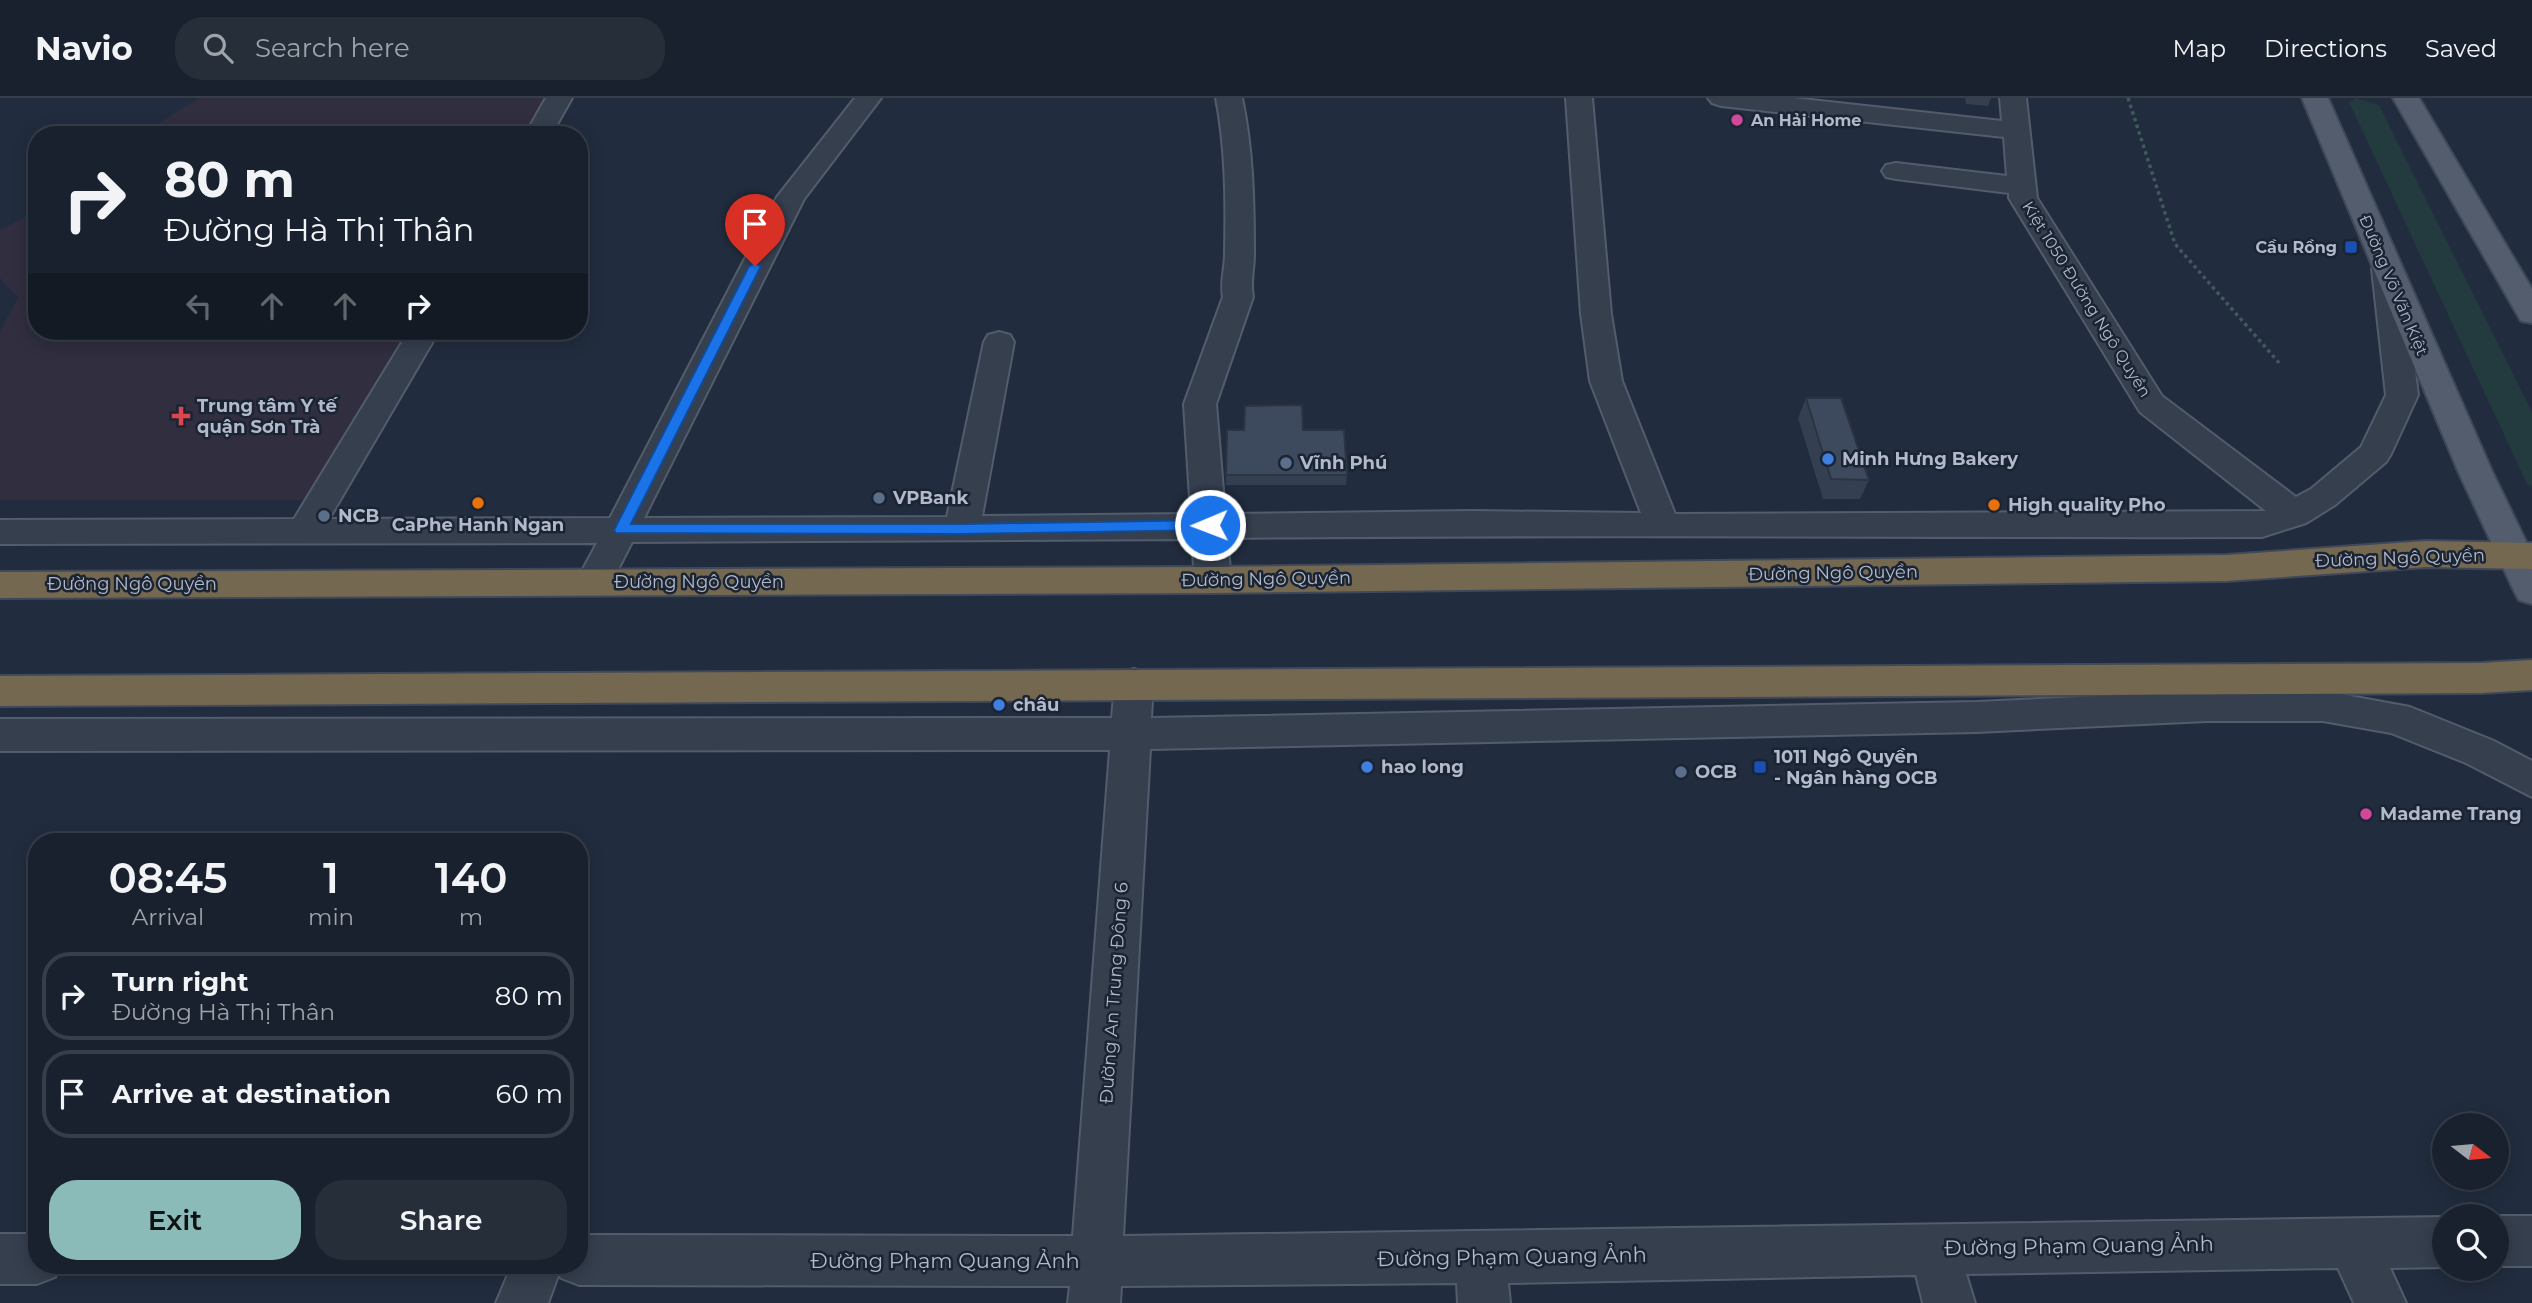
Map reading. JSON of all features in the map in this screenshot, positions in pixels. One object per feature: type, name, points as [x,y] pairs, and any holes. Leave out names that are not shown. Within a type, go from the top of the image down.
[{"type":"highway","name":"Đường Ngô Quyền","points":[[0,585],[1213,580],[2226,568],[2426,554],[2522,555]]},
{"type":"highway","points":[[0,691],[2223,680],[2481,678],[2532,675]]},
{"type":"main road","name":"Đường Võ Văn Kiệt","points":[[2315,98],[2474,471],[2522,555],[2532,591]]},
{"type":"main road","points":[[2406,98],[2528,304]]},
{"type":"street","points":[[543,126],[559,98]]},
{"type":"street","points":[[594,582],[791,197],[867,98]]},
{"type":"street","points":[[1213,580],[1199,404],[1238,297],[1235,282],[1240,258],[1236,132],[1229,98]]},
{"type":"street","points":[[1579,98],[1596,314],[1606,381],[1663,526]]},
{"type":"street","points":[[1721,98],[2016,130]]},
{"type":"street","name":"Kiệt 1050 Đường Ngô Quyền","points":[[2013,98],[2023,198],[2151,404],[2278,519]]},
{"type":"street","points":[[1896,171],[2022,186]]},
{"type":"street","points":[[0,532],[962,529],[1472,523],[1663,526],[2278,519],[2323,497],[2374,454],[2402,395],[2387,270]]},
{"type":"street","points":[[305,530],[419,340]]},
{"type":"street","points":[[962,529],[999,342]]},
{"type":"street","name":"Đường An Trung Đông 6","points":[[1095,1282],[1134,684]]},
{"type":"street","points":[[0,735],[1131,734],[1978,717],[2207,706],[2323,706],[2396,718],[2480,752],[2532,780]]},
{"type":"street","points":[[2509,1241],[2532,1241]]},
{"type":"street","name":"Đường Phạm Quang Ảnh","points":[[588,1260],[1095,1282],[1482,1281],[1933,1248],[2432,1242]]},
{"type":"street","points":[[2352,1243],[2380,1303]]},
{"type":"street","points":[[1933,1248],[1949,1303]]},
{"type":"street","points":[[0,1259],[28,1259]]},
{"type":"street","points":[[522,1303],[533,1274]]},
{"type":"path","points":[[2128,98],[2175,244],[2281,365]]},
{"type":"shaded area","points":[[199,98],[562,98],[545,126],[154,126]]},
{"type":"shaded area","name":"Trung tâm Y tế quận Sơn Trà","points":[[28,215],[28,340],[410,340],[310,500],[0,500],[0,331],[18,298],[0,278],[0,230]]},
{"type":"green space","points":[[2356,98],[2379,105],[2532,412],[2532,487],[2527,484],[2349,102]]},
{"type":"building","points":[[1806,398],[1841,398],[1869,480],[1831,479]]},
{"type":"building","name":"Vĩnh Phú","points":[[1302,405],[1303,430],[1344,430],[1347,475],[1226,475],[1227,430],[1244,430],[1245,406]]},
{"type":"place","name":"An Hải Home","points":[[1737,120]]},
{"type":"place","name":"Cầu Rồng","points":[[2351,247]]},
{"type":"place","name":"Trung tâm Y tế quận Sơn Trà","points":[[181,416]]},
{"type":"place","name":"Minh Hưng Bakery","points":[[1828,459]]},
{"type":"place","name":"Vĩnh Phú","points":[[1286,463]]},
{"type":"place","name":"VPBank","points":[[879,498]]},
{"type":"place","name":"CaPhe Hanh Ngan","points":[[478,503]]},
{"type":"place","name":"High quality Pho","points":[[1994,505]]},
{"type":"place","name":"NCB","points":[[324,516]]},
{"type":"place","name":"châu","points":[[999,705]]},
{"type":"place","name":"hao long","points":[[1367,767]]},
{"type":"place","name":"1011 Ngô Quyền - Ngân hàng OCB","points":[[1760,767]]},
{"type":"place","name":"OCB","points":[[1681,772]]},
{"type":"place","name":"Madame Trang","points":[[2366,814]]},
{"type":"route","points":[[755,266],[621,530],[1210,525]]}]
